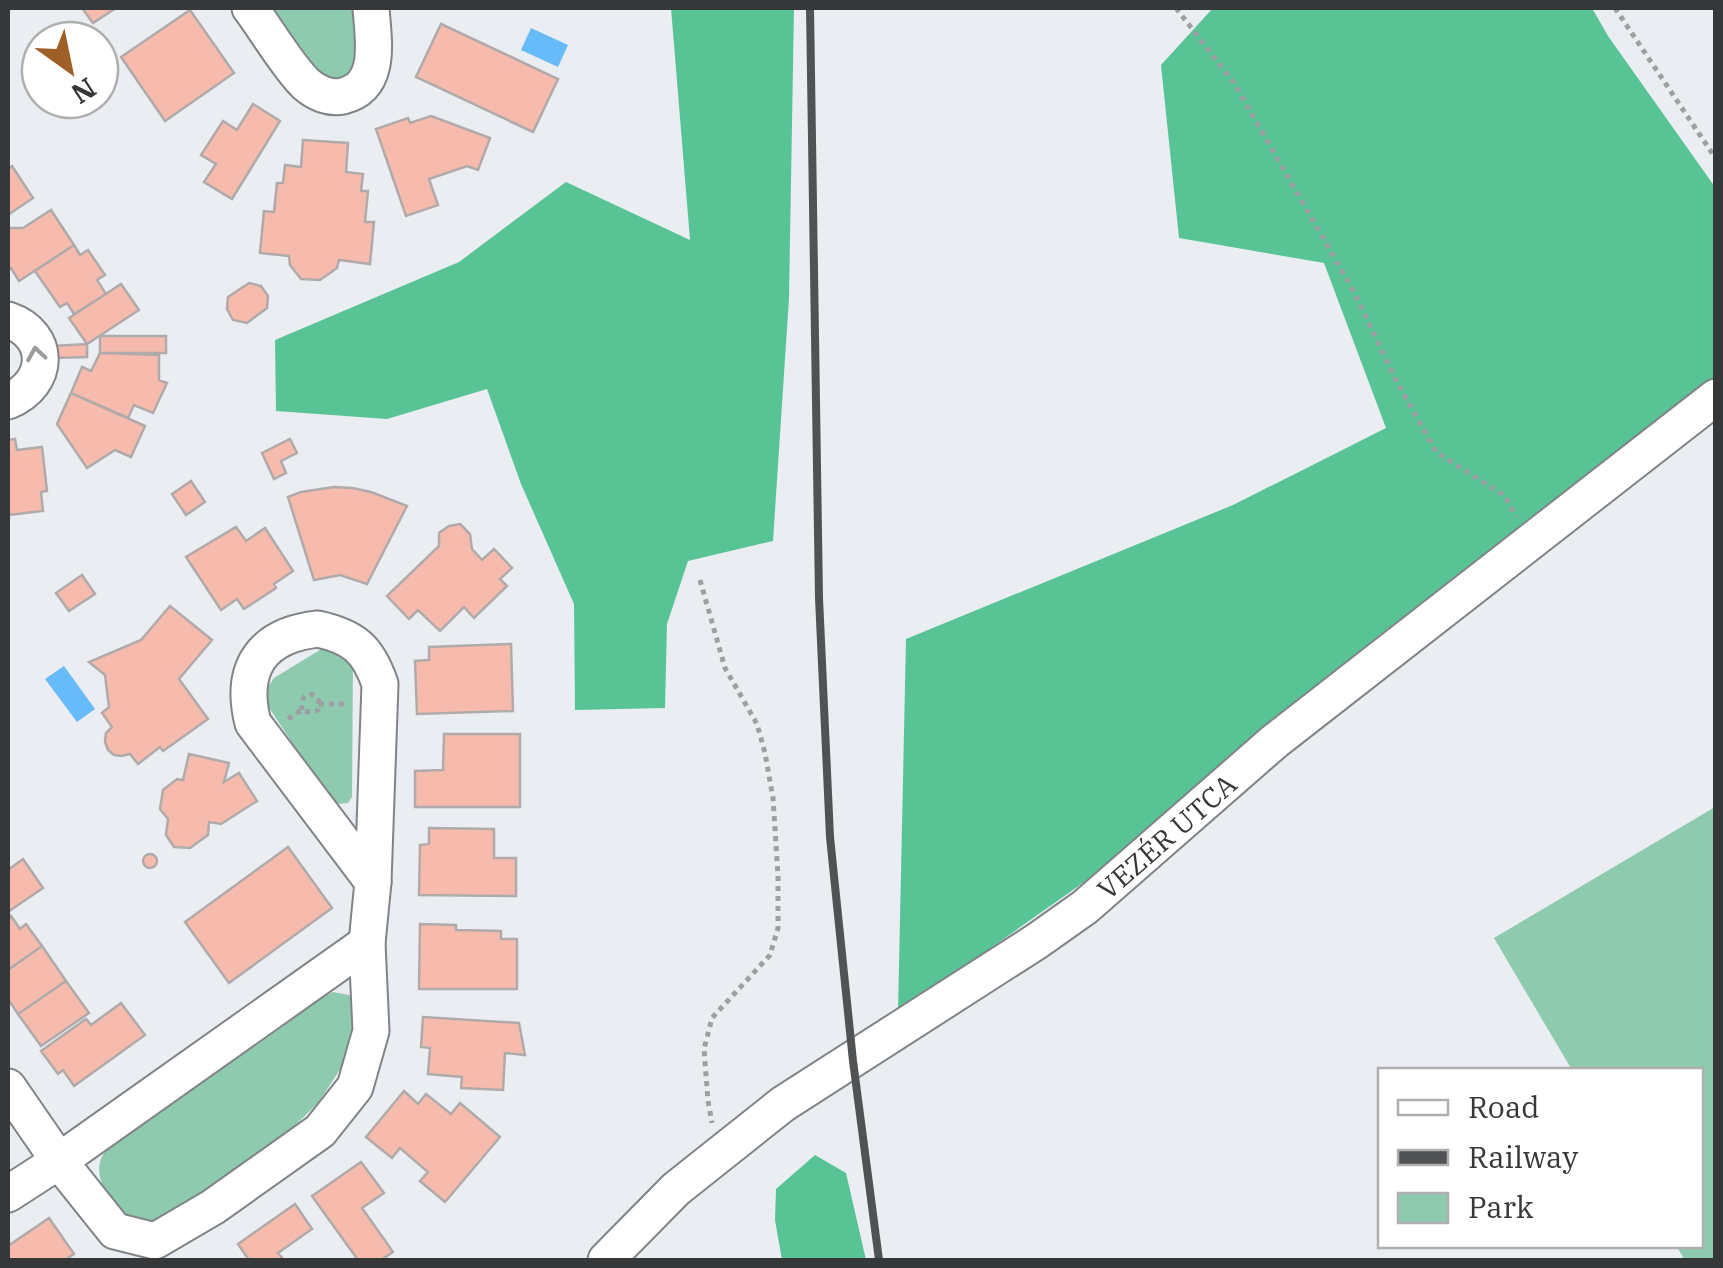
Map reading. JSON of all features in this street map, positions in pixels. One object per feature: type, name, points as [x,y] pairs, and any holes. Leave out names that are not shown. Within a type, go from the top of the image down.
[{"type":"street","points":[[250,8],[304,83],[318,93],[334,97],[356,90],[366,82],[373,67],[371,8]]},
{"type":"street","points":[[8,320],[33,336],[40,362],[30,387],[8,401]]},
{"type":"street","name":"VEZÉR UTCA","points":[[606,1260],[676,1189],[783,1104],[1085,908],[1275,740],[1716,396]]},
{"type":"street","points":[[8,1087],[115,1231],[154,1241],[213,1207],[320,1131],[355,1088],[371,1031],[367,942],[373,882],[380,684],[373,664],[360,647],[341,634],[318,628],[296,631],[275,641],[259,658],[249,678],[247,701],[253,723],[373,882]]},
{"type":"street","points":[[8,1194],[367,942]]},
{"type":"path","points":[[1176,8],[1234,84],[1354,292],[1436,452],[1505,496],[1528,542]]},
{"type":"path","points":[[1615,8],[1716,159]]},
{"type":"path","points":[[700,580],[725,668],[757,724],[765,753],[773,798],[778,876],[778,928],[770,956],[712,1018],[704,1049],[718,1154]]},
{"type":"green space","points":[[266,8],[356,8],[357,57],[347,75],[323,82]]},
{"type":"green space","points":[[671,8],[794,8],[789,298],[773,541],[688,561],[667,624],[665,708],[575,710],[574,604],[521,484],[487,389],[387,419],[276,411],[275,340],[459,262],[566,182],[690,240]]},
{"type":"green space","points":[[1213,8],[1592,8],[1715,187],[1715,377],[1255,739],[1127,852],[898,1013],[906,639],[1233,505],[1386,428],[1324,263],[1179,238],[1161,65]]},
{"type":"green space","points":[[328,645],[353,659],[352,797],[348,803],[330,800],[266,703],[274,678]]},
{"type":"green space","points":[[1715,807],[1715,1260],[1685,1260],[1677,1248],[1703,1248],[1703,1068],[1571,1068],[1494,938]]},
{"type":"green space","points":[[333,992],[349,995],[357,1007],[341,1068],[318,1103],[291,1129],[164,1220],[141,1223],[124,1215],[110,1199],[99,1171],[103,1155],[118,1136]]},
{"type":"green space","points":[[815,1155],[846,1173],[866,1260],[782,1260],[775,1220],[776,1189]]},
{"type":"water","points":[[531,28],[568,45],[558,67],[521,50]]},
{"type":"water","points":[[64,666],[95,709],[77,722],[45,679]]},
{"type":"building","points":[[82,8],[116,8],[98,20],[91,20]]},
{"type":"building","points":[[190,10],[234,73],[165,121],[121,57]]},
{"type":"building","points":[[441,24],[558,79],[533,132],[416,77]]},
{"type":"building","points":[[253,104],[280,121],[232,199],[204,182],[216,164],[201,155],[223,121],[237,130]]},
{"type":"building","points":[[431,116],[490,138],[478,170],[467,166],[429,179],[438,205],[406,216],[376,129],[408,118],[410,123]]},
{"type":"building","points":[[303,140],[348,143],[346,172],[363,174],[361,191],[368,191],[365,222],[374,222],[370,264],[339,260],[337,268],[320,280],[301,279],[290,265],[289,256],[260,253],[264,211],[274,212],[277,183],[283,183],[285,165],[301,167]]},
{"type":"building","points":[[12,166],[33,198],[8,215],[8,169]]},
{"type":"building","points":[[51,210],[74,245],[19,281],[11,268],[8,270],[8,228],[23,228]]},
{"type":"building","points":[[74,245],[80,255],[88,250],[105,275],[97,280],[106,294],[74,314],[67,303],[60,307],[35,271]]},
{"type":"building","points":[[249,283],[261,286],[268,296],[267,308],[247,323],[233,320],[227,309],[228,297]]},
{"type":"building","points":[[121,284],[139,310],[87,344],[69,318]]},
{"type":"building","points":[[100,336],[166,336],[166,353],[100,353]]},
{"type":"building","points":[[87,344],[87,357],[53,358],[52,346]]},
{"type":"building","points":[[100,353],[159,355],[159,380],[167,383],[153,413],[134,405],[128,418],[71,393],[82,367],[91,371]]},
{"type":"building","points":[[71,393],[145,426],[131,457],[115,450],[87,468],[57,424]]},
{"type":"building","points":[[15,439],[17,450],[42,447],[47,491],[41,492],[43,511],[8,515],[8,440]]},
{"type":"building","points":[[290,439],[297,453],[281,461],[286,473],[274,479],[262,453]]},
{"type":"building","points":[[191,481],[205,502],[186,515],[172,494]]},
{"type":"building","points":[[334,487],[371,492],[407,506],[367,584],[340,575],[314,580],[288,497]]},
{"type":"building","points":[[460,524],[470,534],[472,549],[482,560],[494,549],[512,568],[500,579],[507,586],[474,618],[464,607],[440,631],[418,610],[409,619],[387,596],[439,546],[439,533]]},
{"type":"building","points":[[236,527],[246,541],[265,528],[293,571],[274,584],[276,588],[244,609],[237,599],[221,610],[186,557]]},
{"type":"building","points":[[82,575],[95,594],[69,611],[56,593]]},
{"type":"building","points":[[170,606],[212,640],[179,679],[208,719],[138,764],[130,754],[114,755],[108,750],[106,733],[112,727],[102,713],[109,707],[105,675],[89,662],[141,640]]},
{"type":"building","points":[[511,644],[513,711],[417,714],[415,661],[429,660],[429,647]]},
{"type":"building","points":[[444,734],[520,734],[520,807],[415,807],[415,771],[443,770]]},
{"type":"building","points":[[189,754],[229,763],[224,782],[239,773],[257,801],[221,824],[209,822],[208,835],[190,848],[174,847],[166,835],[168,819],[160,809],[163,790],[177,779],[183,780]]},
{"type":"building","points":[[429,828],[494,829],[494,858],[516,858],[516,896],[419,895],[420,845],[429,844]]},
{"type":"building","points":[[288,847],[332,908],[229,983],[185,922]]},
{"type":"building","points":[[150,854],[157,861],[150,868],[143,861]]},
{"type":"building","points":[[23,859],[43,888],[8,912],[8,870]]},
{"type":"building","points":[[11,916],[20,929],[26,924],[42,946],[8,970],[8,919]]},
{"type":"building","points":[[420,924],[501,931],[501,939],[517,939],[517,989],[419,989]]},
{"type":"building","points":[[42,946],[66,981],[18,1014],[8,999],[8,970]]},
{"type":"building","points":[[66,981],[89,1013],[41,1046],[18,1014]]},
{"type":"building","points":[[121,1003],[145,1035],[74,1086],[63,1070],[58,1074],[41,1051],[86,1019],[91,1025]]},
{"type":"building","points":[[423,1017],[519,1023],[525,1055],[505,1053],[503,1090],[461,1088],[462,1077],[428,1074],[430,1048],[421,1047]]},
{"type":"building","points":[[404,1091],[418,1104],[426,1094],[451,1114],[460,1103],[500,1137],[445,1202],[420,1181],[428,1172],[400,1148],[392,1158],[366,1137]]},
{"type":"building","points":[[361,1162],[384,1193],[362,1208],[393,1252],[381,1260],[358,1260],[312,1196]]},
{"type":"building","points":[[295,1204],[312,1229],[278,1253],[284,1260],[249,1260],[238,1244]]},
{"type":"building","points":[[49,1218],[74,1254],[65,1260],[8,1260],[8,1246]]},
{"type":"railway","points":[[810,8],[819,598],[830,837],[879,1260]]}]
